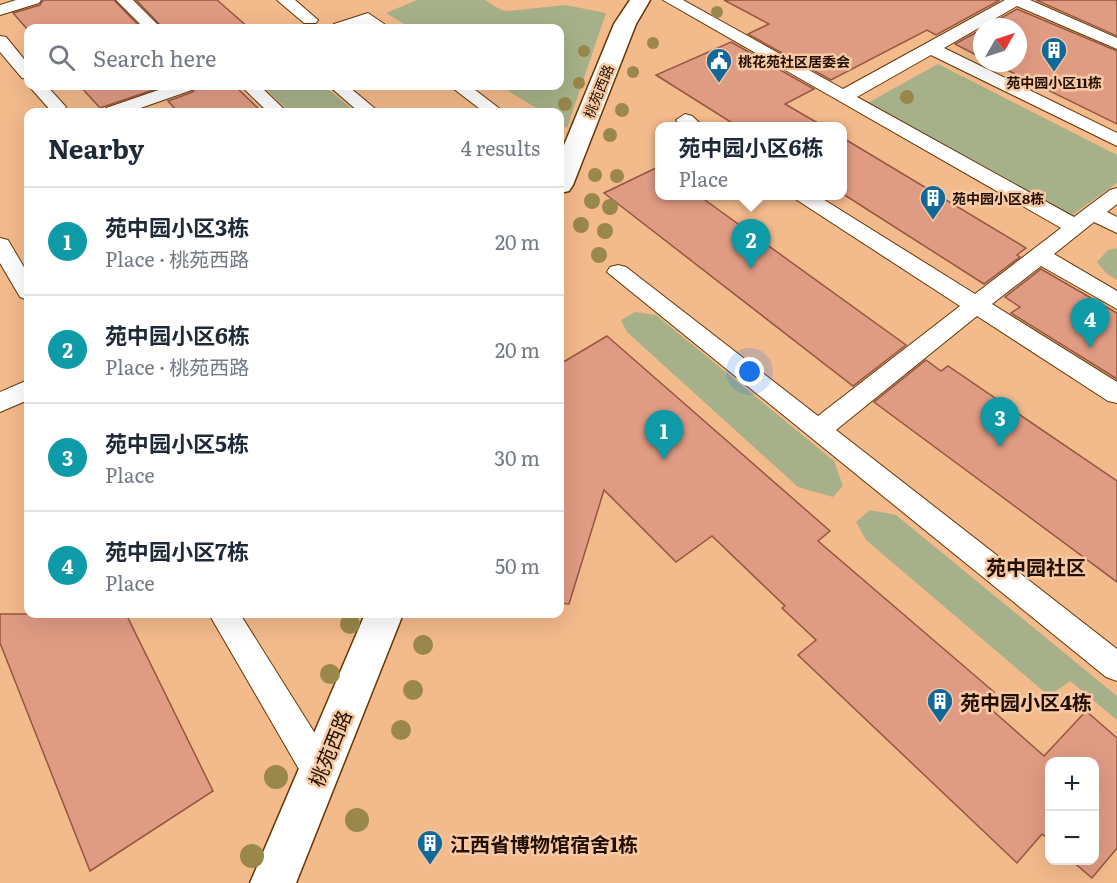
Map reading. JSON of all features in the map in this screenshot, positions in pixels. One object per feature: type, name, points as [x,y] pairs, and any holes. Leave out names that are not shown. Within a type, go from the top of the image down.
[{"type":"street","name":"桃苑西路","points":[[564,166],[626,24],[640,0]]},
{"type":"street","name":"桃苑西路","points":[[273,883],[382,618]]},
{"type":"lane","points":[[0,10],[33,0]]},
{"type":"lane","points":[[124,0],[149,24]]},
{"type":"lane","points":[[285,0],[310,20]]},
{"type":"lane","points":[[670,0],[1075,227]]},
{"type":"lane","points":[[843,97],[1016,0],[1117,44]]},
{"type":"lane","points":[[351,24],[368,18],[376,24]]},
{"type":"lane","points":[[0,40],[24,69]]},
{"type":"lane","points":[[931,48],[1117,140]]},
{"type":"lane","points":[[42,90],[57,107]]},
{"type":"lane","points":[[124,108],[175,90]]},
{"type":"lane","points":[[254,90],[274,108]]},
{"type":"lane","points":[[343,90],[364,108]]},
{"type":"lane","points":[[465,90],[489,108]]},
{"type":"lane","points":[[818,430],[1117,194]]},
{"type":"lane","points":[[812,200],[1117,394]]},
{"type":"lane","points":[[1093,213],[1117,226]]},
{"type":"lane","points":[[0,245],[24,285]]},
{"type":"lane","points":[[1039,255],[1117,301]]},
{"type":"lane","points":[[618,272],[1117,667]]},
{"type":"lane","points":[[0,403],[24,391]]},
{"type":"lane","points":[[226,618],[319,771]]},
{"type":"green space","points":[[417,0],[485,0],[501,10],[508,11],[565,5],[606,13],[567,128],[564,126],[564,108],[536,108],[507,90],[564,90],[564,24],[404,24],[386,13]]},
{"type":"green space","points":[[938,64],[1117,155],[1117,183],[1068,218],[864,105]]},
{"type":"green space","points":[[267,90],[329,90],[351,108],[286,108]]},
{"type":"green space","points":[[1117,248],[1117,280],[1107,274],[1097,262],[1108,250]]},
{"type":"green space","points":[[635,312],[656,315],[834,461],[843,486],[833,497],[798,487],[627,332],[621,320]]},
{"type":"green space","points":[[870,510],[896,515],[1117,696],[1117,720],[1070,681],[1049,696],[866,540],[856,522]]},
{"type":"building","points":[[43,0],[114,0],[137,24],[24,25],[13,13],[40,5]]},
{"type":"building","points":[[136,0],[217,0],[244,24],[159,24]]},
{"type":"building","points":[[724,0],[1000,0],[936,35],[927,30],[831,80],[748,34],[769,24]]},
{"type":"building","points":[[1036,0],[1117,0],[1117,36]]},
{"type":"building","points":[[1017,9],[1117,51],[1117,124],[1011,72],[1027,72],[1027,18],[1001,18]]},
{"type":"building","points":[[973,34],[973,53],[955,44]]},
{"type":"building","points":[[731,42],[814,89],[785,104],[816,122],[731,122],[656,75]]},
{"type":"building","points":[[84,90],[153,90],[100,108]]},
{"type":"building","points":[[194,90],[239,90],[258,108],[174,108],[168,101]]},
{"type":"building","name":"苑中园小区8栋","points":[[847,140],[1026,248],[1017,255],[1020,257],[984,284],[847,197]]},
{"type":"building","points":[[655,168],[655,200],[705,200],[906,345],[853,386],[604,193]]},
{"type":"building","points":[[1041,269],[1117,313],[1117,379],[1011,313],[1020,307],[1005,297]]},
{"type":"building","points":[[607,336],[830,531],[818,541],[994,692],[984,703],[1044,756],[1086,711],[1117,738],[1117,848],[1092,878],[1077,865],[1099,865],[1099,757],[1045,757],[1045,836],[1042,834],[1017,863],[798,655],[816,640],[782,608],[785,606],[712,536],[676,562],[604,490],[569,604],[564,603],[564,362]]},
{"type":"building","points":[[926,360],[941,371],[948,366],[1117,481],[1117,582],[874,402]]},
{"type":"building","points":[[0,614],[24,614],[24,618],[128,618],[213,791],[90,871],[0,643]]},
{"type":"place","name":"苑中园小区11栋","points":[[1054,73]]},
{"type":"place","name":"桃花苑社区居委会","points":[[719,84]]},
{"type":"place","name":"苑中园小区8栋","points":[[933,221]]},
{"type":"place","name":"苑中园小区6栋","points":[[751,269]]},
{"type":"place","name":"苑中园小区7栋","points":[[1090,348]]},
{"type":"place","name":"苑中园小区5栋","points":[[1000,447]]},
{"type":"place","name":"苑中园小区3栋","points":[[664,460]]},
{"type":"place","name":"苑中园小区4栋","points":[[940,724]]},
{"type":"place","name":"江西省博物馆宿舍1栋","points":[[430,866]]},
{"type":"district","name":"苑中园社区","points":[[1036,566]]}]
